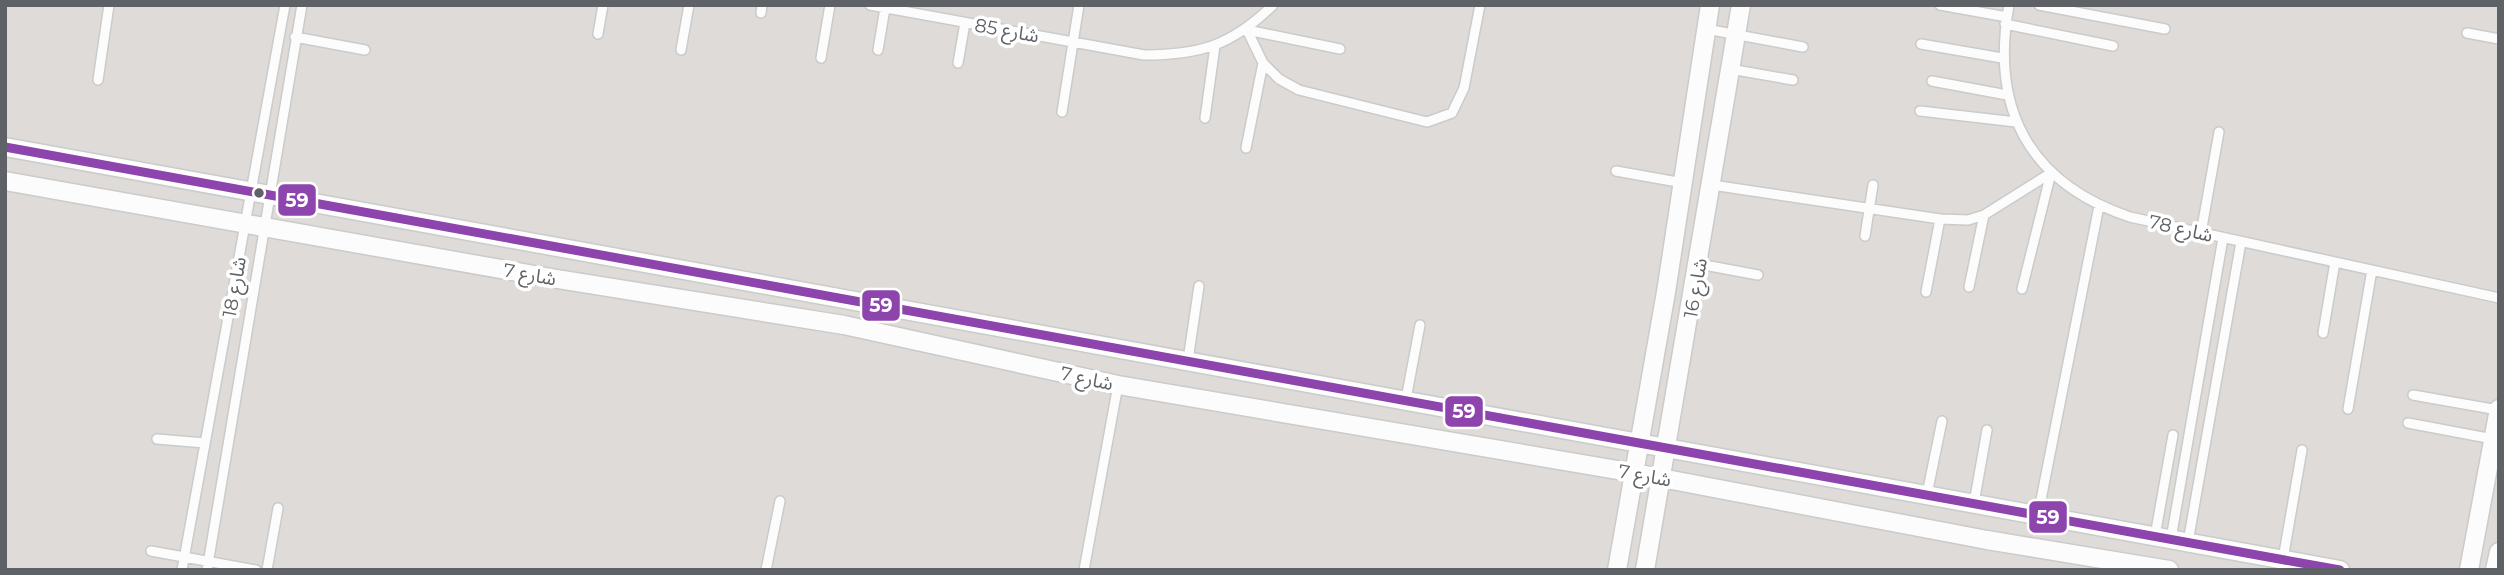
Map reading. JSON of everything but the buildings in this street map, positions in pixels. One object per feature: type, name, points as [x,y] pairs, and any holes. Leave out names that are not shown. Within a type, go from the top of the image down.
[{"type":"street","name":"شارع 16","points":[[1617,570],[1666,292],[1710,5]]},
{"type":"street","name":"شارع 16","points":[[1646,570],[1741,5]]},
{"type":"street","name":"شارع 7","points":[[5,147],[2340,570]]},
{"type":"street","name":"شارع 7","points":[[5,181],[551,278],[844,325],[1118,385],[1635,473],[1987,540],[2169,570]]},
{"type":"street","points":[[1666,292],[1693,297]]},
{"type":"street","points":[[2469,570],[2499,409]]},
{"type":"street","points":[[2496,570],[2499,552]]},
{"type":"lane","points":[[98,80],[109,5]]},
{"type":"lane","name":"شارع 18","points":[[182,570],[285,5]]},
{"type":"lane","name":"شارع 18","points":[[208,566],[302,5]]},
{"type":"lane","points":[[598,34],[603,5]]},
{"type":"lane","points":[[681,50],[689,5]]},
{"type":"lane","points":[[821,58],[830,5]]},
{"type":"lane","name":"شارع 85","points":[[873,5],[1144,55],[1180,55],[1215,46],[1247,30],[1273,5]]},
{"type":"lane","points":[[1062,112],[1079,5]]},
{"type":"lane","points":[[1247,30],[1264,63],[1279,79],[1299,90],[1427,122],[1452,113],[1464,88],[1480,5]]},
{"type":"lane","points":[[1940,5],[2113,46]]},
{"type":"lane","name":"شارع 78","points":[[2009,5],[2002,58],[2007,95],[2016,122],[2031,150],[2051,173],[2074,192],[2099,206],[2201,233],[2499,298]]},
{"type":"lane","points":[[2039,5],[2165,29]]},
{"type":"lane","points":[[878,50],[885,8]]},
{"type":"lane","points":[[958,63],[965,23]]},
{"type":"lane","points":[[1706,29],[1803,47]]},
{"type":"lane","points":[[1247,30],[1340,49]]},
{"type":"lane","points":[[2467,33],[2499,39]]},
{"type":"lane","points":[[295,37],[365,50]]},
{"type":"lane","points":[[1921,44],[2002,58]]},
{"type":"lane","points":[[1205,118],[1215,46]]},
{"type":"lane","points":[[1247,148],[1264,63]]},
{"type":"lane","points":[[1730,69],[1793,80]]},
{"type":"lane","points":[[1932,82],[2007,95]]},
{"type":"lane","points":[[1920,111],[2016,122]]},
{"type":"lane","points":[[2201,233],[2219,132]]},
{"type":"lane","points":[[1616,171],[1682,183]]},
{"type":"lane","points":[[1712,185],[1940,219],[1968,220],[1984,215],[2051,173]]},
{"type":"lane","points":[[2022,289],[2051,173]]},
{"type":"lane","points":[[1865,236],[1873,185]]},
{"type":"lane","points":[[2038,514],[2099,206]]},
{"type":"lane","points":[[1969,288],[1984,215]]},
{"type":"lane","points":[[1926,292],[1940,219]]},
{"type":"lane","points":[[2171,539],[2223,238]]},
{"type":"lane","points":[[2171,539],[2241,242]]},
{"type":"lane","points":[[2323,333],[2335,262]]},
{"type":"lane","points":[[1699,264],[1758,275]]},
{"type":"lane","points":[[2348,409],[2372,271]]},
{"type":"lane","points":[[1188,360],[1199,286]]},
{"type":"lane","points":[[1406,399],[1420,325]]},
{"type":"lane","points":[[1084,570],[1118,385]]},
{"type":"lane","points":[[2413,395],[2499,409]]},
{"type":"lane","points":[[1927,494],[1942,421]]},
{"type":"lane","points":[[2408,422],[2493,439]]},
{"type":"lane","points":[[1974,503],[1987,430]]},
{"type":"lane","points":[[2171,539],[2173,435]]},
{"type":"lane","points":[[157,439],[205,443]]},
{"type":"lane","points":[[2283,559],[2302,450]]},
{"type":"lane","points":[[766,570],[780,501]]},
{"type":"lane","points":[[267,570],[278,508]]},
{"type":"lane","points":[[151,551],[184,557],[208,566],[256,570]]},
{"type":"shaded area","points":[[5,5],[2499,5],[2499,570],[5,570]]},
{"type":"transit line","name":"59","points":[[5,147],[2340,570]]}]
